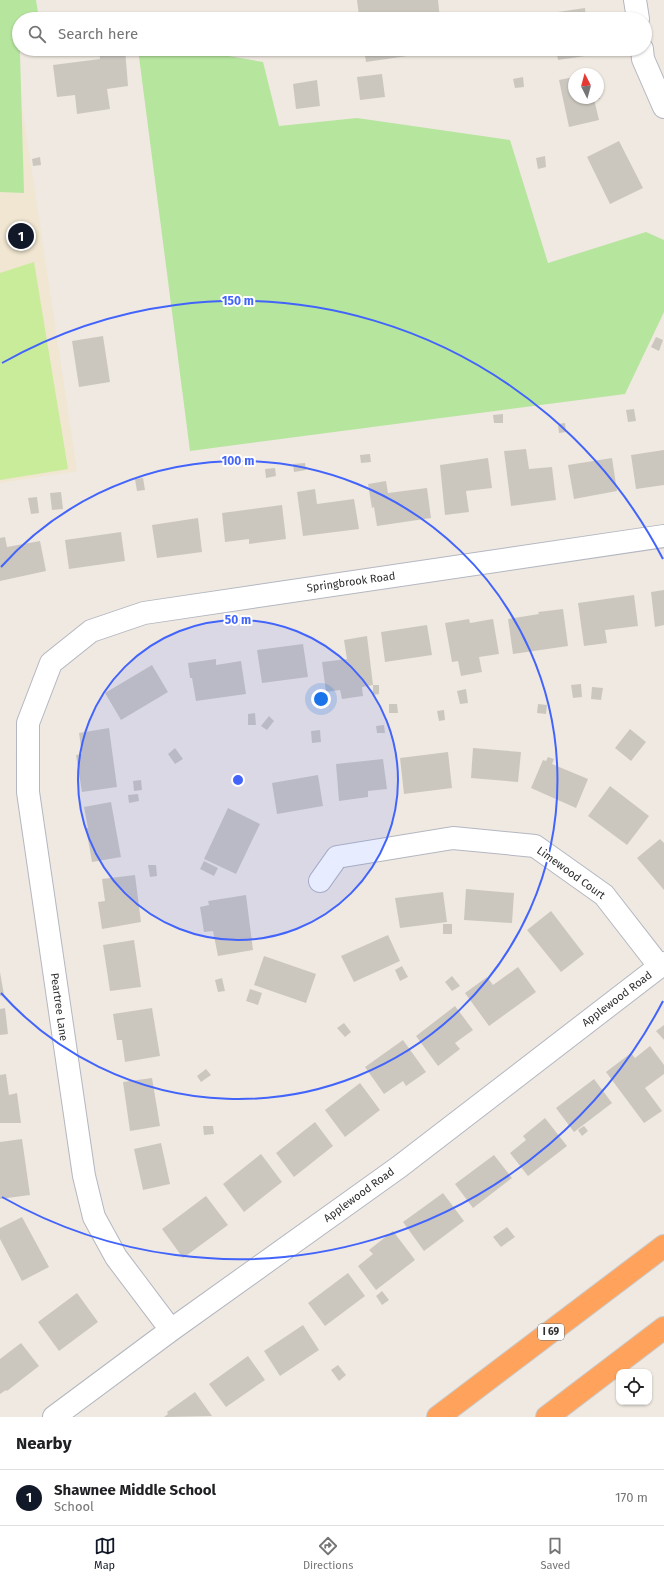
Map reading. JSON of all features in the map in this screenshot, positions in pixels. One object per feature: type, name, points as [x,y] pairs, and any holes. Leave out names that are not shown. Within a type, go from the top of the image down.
[{"type":"highway","name":"I 69","points":[[438,1417],[664,1246]]},
{"type":"highway","points":[[547,1417],[664,1328]]},
{"type":"street","points":[[635,0],[637,12]]},
{"type":"street","points":[[643,56],[664,107]]},
{"type":"street","name":"Springbrook Road","points":[[51,663],[91,631],[144,613],[664,536]]},
{"type":"street","name":"Peartree Lane","points":[[51,663],[28,722],[28,792],[84,1176],[94,1217],[116,1257],[171,1330]]},
{"type":"street","name":"Limewood Court","points":[[320,881],[338,857],[453,838],[535,846],[604,895],[662,965]]},
{"type":"street","name":"Applewood Road","points":[[54,1417],[171,1330],[399,1167],[662,965]]},
{"type":"shaded area","points":[[0,0],[6,0],[12,40],[12,56],[14,56],[77,471],[0,483]]},
{"type":"green space","points":[[0,0],[36,0],[38,12],[12,12],[12,56],[20,56],[24,193],[0,192]]},
{"type":"green space","points":[[139,56],[228,56],[263,62],[279,126],[357,118],[510,140],[548,263],[646,232],[664,240],[664,312],[625,394],[190,451]]},
{"type":"green space","points":[[34,262],[68,469],[0,480],[0,273]]},
{"type":"building","points":[[357,0],[438,0],[439,12],[358,12]]},
{"type":"building","points":[[585,8],[585,12],[558,12]]},
{"type":"building","points":[[100,56],[126,56],[128,86],[107,89],[110,109],[77,114],[75,95],[57,97],[53,65],[100,59]]},
{"type":"building","points":[[365,56],[407,56],[366,62]]},
{"type":"building","points":[[557,56],[585,56],[558,60]]},
{"type":"building","points":[[382,74],[385,97],[360,100],[357,77]]},
{"type":"building","points":[[523,77],[524,87],[515,88],[513,79]]},
{"type":"building","points":[[568,78],[568,104],[595,104],[599,120],[569,127],[559,80]]},
{"type":"building","points":[[317,80],[320,106],[296,109],[293,84]]},
{"type":"building","points":[[619,141],[643,188],[610,204],[587,157]]},
{"type":"building","points":[[545,156],[546,167],[538,169],[536,158]]},
{"type":"building","points":[[40,157],[41,165],[33,166],[32,159]]},
{"type":"building","points":[[103,336],[110,382],[79,387],[72,341]]},
{"type":"building","points":[[656,337],[663,340],[659,351],[651,347]]},
{"type":"building","points":[[634,409],[636,421],[628,422],[626,410]]},
{"type":"building","points":[[503,414],[503,423],[494,423],[493,415]]},
{"type":"building","points":[[565,423],[566,432],[559,433],[558,424]]},
{"type":"building","points":[[526,449],[529,469],[552,467],[556,500],[511,506],[504,451]]},
{"type":"building","points":[[664,450],[664,485],[636,489],[631,455]]},
{"type":"building","points":[[370,454],[371,462],[361,463],[360,455]]},
{"type":"building","points":[[488,458],[492,488],[466,491],[469,512],[445,515],[440,465]]},
{"type":"building","points":[[612,458],[617,491],[574,499],[568,465]]},
{"type":"building","points":[[305,463],[306,470],[294,472],[293,464]]},
{"type":"building","points":[[275,468],[276,476],[266,478],[265,469]]},
{"type":"building","points":[[143,478],[145,490],[137,491],[135,479]]},
{"type":"building","points":[[386,481],[388,493],[427,488],[431,518],[377,526],[368,484]]},
{"type":"building","points":[[315,489],[317,504],[354,499],[359,529],[303,536],[297,492]]},
{"type":"building","points":[[61,492],[63,509],[52,510],[50,493]]},
{"type":"building","points":[[37,497],[39,513],[31,514],[28,498]]},
{"type":"building","points":[[282,505],[286,539],[249,544],[249,539],[225,542],[222,513]]},
{"type":"building","points":[[198,518],[202,552],[157,558],[152,525]]},
{"type":"building","points":[[121,532],[125,561],[69,569],[65,540]]},
{"type":"building","points":[[5,537],[7,547],[40,541],[46,571],[0,581],[0,538]]},
{"type":"building","points":[[664,590],[664,625],[655,627],[651,592]]},
{"type":"building","points":[[634,595],[638,626],[605,630],[607,643],[584,646],[578,603]]},
{"type":"building","points":[[563,609],[568,646],[513,654],[508,619],[539,614],[538,612]]},
{"type":"building","points":[[469,619],[470,623],[493,619],[499,654],[479,657],[482,672],[461,676],[458,661],[452,662],[445,623]]},
{"type":"building","points":[[427,625],[432,655],[385,662],[381,632]]},
{"type":"building","points":[[367,636],[373,685],[362,687],[363,696],[342,699],[340,690],[326,692],[322,662],[347,659],[344,640]]},
{"type":"building","points":[[303,644],[308,677],[262,683],[257,650]]},
{"type":"building","points":[[216,659],[216,665],[241,661],[246,694],[196,701],[188,663]]},
{"type":"building","points":[[152,665],[168,692],[121,720],[105,693]]},
{"type":"building","points":[[581,684],[582,697],[573,698],[571,685]]},
{"type":"building","points":[[373,685],[379,685],[379,694],[373,695]]},
{"type":"building","points":[[592,687],[603,688],[601,700],[591,699]]},
{"type":"building","points":[[466,689],[468,703],[460,704],[457,691]]},
{"type":"building","points":[[389,704],[397,704],[398,713],[389,713]]},
{"type":"building","points":[[538,704],[547,705],[546,714],[537,713]]},
{"type":"building","points":[[444,710],[445,720],[439,721],[437,711]]},
{"type":"building","points":[[255,713],[256,725],[248,725],[248,714]]},
{"type":"building","points":[[269,716],[274,721],[267,730],[261,726]]},
{"type":"building","points":[[384,725],[385,733],[377,733],[376,726]]},
{"type":"building","points":[[109,728],[117,787],[82,792],[76,755],[82,754],[79,733]]},
{"type":"building","points":[[630,729],[646,742],[631,761],[615,748]]},
{"type":"building","points":[[320,730],[321,742],[312,743],[311,731]]},
{"type":"building","points":[[175,748],[183,759],[175,764],[168,754]]},
{"type":"building","points":[[473,748],[521,752],[518,782],[471,778]]},
{"type":"building","points":[[448,752],[452,788],[404,794],[400,758]]},
{"type":"building","points":[[548,757],[554,759],[552,764],[588,779],[576,808],[531,788],[543,760],[546,761]]},
{"type":"building","points":[[383,759],[387,789],[368,791],[368,797],[339,801],[336,764]]},
{"type":"building","points":[[318,775],[323,806],[277,814],[272,783]]},
{"type":"building","points":[[141,780],[142,790],[134,791],[133,781]]},
{"type":"building","points":[[610,786],[649,816],[627,845],[588,816]]},
{"type":"building","points":[[138,794],[139,801],[129,803],[128,795]]},
{"type":"building","points":[[111,802],[121,857],[92,862],[84,807]]},
{"type":"building","points":[[228,808],[260,824],[236,874],[204,859]]},
{"type":"building","points":[[660,839],[664,843],[664,890],[637,858]]},
{"type":"building","points":[[204,861],[218,868],[214,876],[200,869]]},
{"type":"building","points":[[148,865],[156,865],[157,876],[150,877]]},
{"type":"building","points":[[135,875],[141,922],[102,929],[98,902],[105,901],[102,879]]},
{"type":"building","points":[[466,889],[514,893],[512,923],[464,920]]},
{"type":"building","points":[[443,892],[447,922],[400,928],[395,898]]},
{"type":"building","points":[[246,895],[253,950],[218,956],[213,931],[204,932],[200,907],[209,905],[208,901]]},
{"type":"building","points":[[551,911],[584,954],[561,972],[527,930]]},
{"type":"building","points":[[443,924],[452,924],[452,934],[443,934]]},
{"type":"building","points":[[388,935],[400,961],[354,982],[341,956]]},
{"type":"building","points":[[134,940],[141,987],[110,991],[103,945]]},
{"type":"building","points":[[264,956],[316,974],[306,1003],[254,985]]},
{"type":"building","points":[[402,966],[408,977],[400,981],[395,970]]},
{"type":"building","points":[[518,967],[536,992],[489,1026],[465,993],[487,977],[493,985]]},
{"type":"building","points":[[0,972],[4,995],[0,996]]},
{"type":"building","points":[[452,976],[460,986],[452,991],[445,982]]},
{"type":"building","points":[[222,978],[225,991],[218,992],[215,980]]},
{"type":"building","points":[[250,989],[262,993],[258,1005],[246,1001]]},
{"type":"building","points":[[455,1006],[473,1030],[455,1043],[460,1049],[438,1066],[416,1036]]},
{"type":"building","points":[[5,1008],[8,1034],[0,1035],[0,1009]]},
{"type":"building","points":[[152,1008],[160,1056],[125,1062],[122,1040],[117,1040],[113,1014]]},
{"type":"building","points":[[344,1023],[351,1032],[345,1037],[337,1028]]},
{"type":"building","points":[[664,1025],[664,1040],[656,1031]]},
{"type":"building","points":[[403,1040],[426,1072],[406,1086],[403,1081],[384,1094],[365,1067]]},
{"type":"building","points":[[650,1046],[664,1065],[664,1074],[645,1088],[662,1111],[644,1123],[606,1072],[631,1053],[635,1058]]},
{"type":"building","points":[[206,1069],[211,1075],[201,1082],[197,1076]]},
{"type":"building","points":[[6,1074],[9,1095],[17,1093],[21,1123],[0,1123],[0,1075]]},
{"type":"building","points":[[152,1078],[160,1126],[130,1131],[123,1082]]},
{"type":"building","points":[[594,1079],[612,1103],[574,1132],[556,1108]]},
{"type":"building","points":[[360,1083],[380,1110],[345,1137],[325,1110]]},
{"type":"building","points":[[545,1118],[567,1146],[528,1176],[510,1153],[526,1140],[523,1136]]},
{"type":"building","points":[[315,1122],[333,1146],[294,1177],[276,1153]]},
{"type":"building","points":[[203,1126],[213,1126],[214,1134],[204,1135]]},
{"type":"building","points":[[584,1126],[588,1131],[582,1136],[578,1130]]},
{"type":"building","points":[[22,1139],[30,1195],[0,1199],[0,1142]]},
{"type":"building","points":[[161,1143],[170,1184],[143,1190],[134,1149]]},
{"type":"building","points":[[261,1154],[282,1182],[244,1212],[223,1184]]},
{"type":"building","points":[[494,1155],[512,1178],[473,1208],[455,1184]]},
{"type":"building","points":[[443,1193],[464,1221],[424,1251],[403,1222]]},
{"type":"building","points":[[206,1196],[228,1225],[183,1258],[162,1229]]},
{"type":"building","points":[[22,1217],[49,1267],[22,1281],[0,1239],[0,1228]]},
{"type":"building","points":[[507,1227],[515,1237],[501,1247],[493,1237]]},
{"type":"building","points":[[393,1231],[415,1260],[376,1290],[358,1266],[373,1254],[369,1250]]},
{"type":"building","points":[[348,1273],[365,1296],[325,1326],[308,1303]]},
{"type":"building","points":[[382,1291],[389,1300],[382,1305],[376,1296]]},
{"type":"building","points":[[77,1293],[98,1322],[59,1351],[38,1322]]},
{"type":"building","points":[[303,1325],[319,1350],[280,1376],[264,1351]]},
{"type":"building","points":[[21,1343],[39,1366],[7,1391],[6,1390],[0,1394],[0,1359]]},
{"type":"building","points":[[248,1356],[265,1380],[226,1407],[209,1384]]},
{"type":"building","points":[[338,1365],[346,1375],[339,1381],[331,1370]]},
{"type":"building","points":[[195,1392],[212,1416],[164,1417],[168,1414],[167,1412]]},
{"type":"place","name":"Shawnee Middle School","points":[[21,236]]}]
